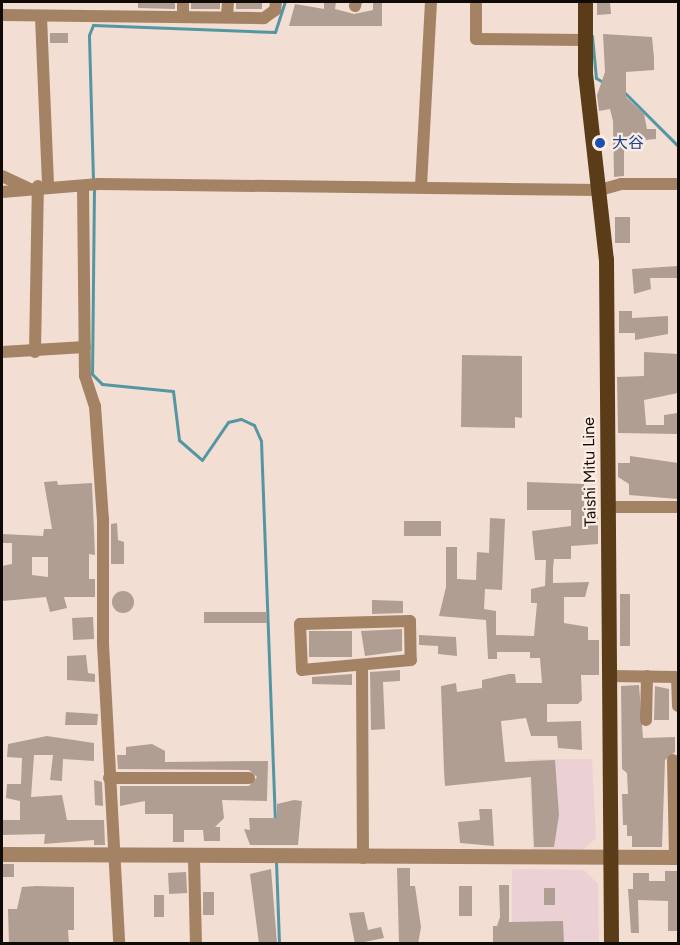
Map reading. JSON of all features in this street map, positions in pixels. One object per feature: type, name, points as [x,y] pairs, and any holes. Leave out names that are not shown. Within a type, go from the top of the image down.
[{"type":"main road","name":"Taishi Mitu Line","points":[[585,2],[585,40],[606,259],[610,676],[607,859],[611,944]]},
{"type":"street","points":[[183,2],[183,17]]},
{"type":"street","points":[[227,16],[228,2]]},
{"type":"street","points":[[2,15],[264,18],[275,10],[276,2]]},
{"type":"street","points":[[421,186],[431,2]]},
{"type":"street","points":[[476,2],[476,39],[585,40]]},
{"type":"street","points":[[35,352],[41,16]]},
{"type":"street","points":[[2,176],[38,187]]},
{"type":"street","points":[[2,192],[38,187],[256,182],[600,190],[621,184],[678,184]]},
{"type":"street","points":[[83,186],[85,376],[95,406],[103,519],[109,778],[119,944]]},
{"type":"street","points":[[2,352],[35,352],[85,347]]},
{"type":"street","points":[[609,507],[678,507]]},
{"type":"street","points":[[410,621],[411,660],[362,668],[302,670],[300,624],[410,621]]},
{"type":"street","points":[[362,668],[363,858]]},
{"type":"street","points":[[610,676],[678,677],[678,706]]},
{"type":"street","points":[[646,720],[647,676]]},
{"type":"street","points":[[2,854],[194,858],[607,859],[677,857],[673,760]]},
{"type":"street","points":[[109,778],[249,778]]},
{"type":"street","points":[[194,858],[196,944]]},
{"type":"shaded area","points":[[529,759],[592,759],[596,838],[579,853],[533,852]]},
{"type":"shaded area","points":[[512,869],[584,870],[598,884],[599,943],[512,943]]},
{"type":"building","points":[[138,2],[175,2],[175,9],[138,8]]},
{"type":"building","points":[[191,2],[220,2],[220,9],[191,9]]},
{"type":"building","points":[[236,2],[262,2],[262,9],[236,9]]},
{"type":"building","points":[[324,2],[336,2],[335,9],[354,14],[373,10],[373,2],[382,2],[382,26],[289,26],[295,4],[324,9]]},
{"type":"building","points":[[597,2],[610,2],[611,14],[597,15]]},
{"type":"building","points":[[50,33],[68,33],[68,43],[50,43]]},
{"type":"building","points":[[603,34],[652,37],[654,70],[626,72],[626,97],[644,114],[647,129],[656,129],[656,139],[624,142],[624,176],[614,177],[613,121],[610,109],[599,111],[597,95],[605,72]]},
{"type":"building","points":[[615,217],[630,217],[630,243],[615,243]]},
{"type":"building","points":[[678,266],[678,278],[650,278],[651,289],[634,294],[632,269]]},
{"type":"building","points":[[619,311],[632,311],[632,318],[668,316],[668,334],[635,340],[635,333],[619,333]]},
{"type":"building","points":[[644,352],[678,354],[678,393],[644,400],[646,425],[664,425],[664,415],[678,413],[678,434],[618,433],[617,377],[644,376]]},
{"type":"building","points":[[462,355],[522,356],[522,418],[515,417],[515,428],[461,427]]},
{"type":"building","points":[[630,456],[678,463],[678,499],[629,495],[629,484],[618,477],[618,463],[630,463]]},
{"type":"building","points":[[57,481],[58,485],[92,483],[95,555],[89,554],[89,579],[95,579],[95,597],[64,597],[67,608],[50,612],[46,597],[3,601],[2,566],[12,564],[12,543],[2,543],[2,534],[43,536],[44,529],[52,529],[44,482]],"holes":[[[32,557],[48,557],[48,577],[32,575]]]},
{"type":"building","points":[[527,482],[584,484],[584,516],[598,516],[598,544],[571,546],[571,559],[554,559],[553,568],[553,583],[589,582],[585,597],[564,597],[564,623],[588,627],[588,640],[599,640],[599,675],[581,675],[582,700],[578,704],[547,704],[547,722],[581,721],[582,750],[558,748],[557,736],[531,736],[526,718],[501,721],[505,762],[555,760],[559,815],[554,847],[534,847],[531,777],[445,786],[441,686],[456,683],[457,692],[482,688],[482,680],[509,674],[515,674],[516,683],[542,683],[540,658],[530,658],[530,652],[497,652],[497,659],[488,659],[486,620],[439,616],[446,587],[446,547],[457,547],[457,579],[476,580],[477,552],[489,553],[490,518],[505,519],[502,590],[485,589],[484,609],[496,611],[496,635],[534,636],[537,603],[531,603],[531,589],[545,586],[546,560],[535,560],[532,531],[571,526],[571,510],[527,510]]},
{"type":"building","points":[[404,521],[441,521],[441,536],[404,536]]},
{"type":"building","points":[[117,523],[118,540],[124,542],[124,564],[111,564],[111,524]]},
{"type":"building","points":[[123,591],[131,594],[134,602],[131,610],[123,613],[115,610],[112,602],[115,594]]},
{"type":"building","points":[[620,594],[630,594],[630,646],[620,646]]},
{"type":"building","points":[[372,600],[403,601],[403,613],[372,614]]},
{"type":"building","points":[[204,612],[267,612],[267,623],[204,623]]},
{"type":"building","points":[[93,617],[94,639],[73,640],[72,618]]},
{"type":"building","points":[[402,629],[402,651],[365,656],[361,631]]},
{"type":"building","points":[[309,631],[352,631],[352,657],[309,657]]},
{"type":"building","points":[[419,635],[456,637],[457,656],[438,654],[438,646],[419,645]]},
{"type":"building","points":[[86,655],[88,673],[95,674],[95,682],[67,680],[67,656]]},
{"type":"building","points":[[400,670],[400,681],[383,682],[385,729],[371,730],[370,672]]},
{"type":"building","points":[[352,674],[352,685],[312,684],[312,677]]},
{"type":"building","points":[[639,685],[643,738],[675,737],[675,752],[665,760],[662,847],[632,847],[632,836],[627,836],[627,825],[623,825],[622,794],[628,794],[627,773],[622,769],[621,686]]},
{"type":"building","points":[[655,686],[669,689],[669,720],[654,720]]},
{"type":"building","points":[[66,712],[98,714],[97,725],[65,725]]},
{"type":"building","points":[[47,736],[94,743],[94,761],[63,759],[62,781],[50,780],[53,755],[34,755],[31,797],[62,795],[67,820],[104,820],[105,845],[94,845],[94,840],[44,844],[45,834],[2,835],[2,820],[20,820],[20,801],[6,798],[7,784],[21,784],[22,758],[7,757],[8,744]]},
{"type":"building","points":[[152,744],[165,751],[165,762],[268,761],[267,801],[222,800],[224,818],[215,827],[220,827],[220,841],[204,841],[203,830],[184,830],[184,842],[173,842],[173,814],[145,814],[145,801],[120,806],[120,786],[249,786],[257,777],[249,770],[118,769],[117,755],[126,755],[126,747]]},
{"type":"building","points":[[94,780],[102,782],[103,806],[95,805]]},
{"type":"building","points":[[294,800],[302,801],[298,845],[250,845],[244,829],[250,830],[249,818],[277,818],[277,804]]},
{"type":"building","points":[[479,809],[492,809],[494,846],[460,843],[458,822],[480,820]]},
{"type":"building","points":[[2,864],[14,864],[14,877],[2,877]]},
{"type":"building","points":[[397,868],[410,868],[410,886],[415,886],[421,927],[418,944],[399,944]]},
{"type":"building","points":[[271,869],[277,944],[259,944],[250,874]]},
{"type":"building","points":[[665,871],[678,871],[678,931],[668,931],[668,901],[638,900],[639,933],[631,933],[628,889],[633,889],[633,873],[649,873],[649,881],[665,881]]},
{"type":"building","points":[[186,872],[187,893],[169,894],[168,873]]},
{"type":"building","points":[[499,885],[509,885],[509,922],[563,921],[564,944],[493,944],[493,926],[497,926],[500,917]]},
{"type":"building","points":[[459,886],[472,886],[472,916],[459,916]]},
{"type":"building","points":[[22,887],[74,887],[74,930],[68,930],[69,944],[9,944],[8,909],[17,909]]},
{"type":"building","points":[[544,888],[555,888],[555,905],[544,905]]},
{"type":"building","points":[[203,892],[214,892],[214,915],[203,915]]},
{"type":"building","points":[[154,895],[164,895],[164,917],[154,917]]},
{"type":"building","points":[[364,912],[368,930],[381,927],[384,938],[355,944],[349,913]]},
{"type":"waterway","points":[[93,180],[89,35],[93,25],[275,32],[285,2]]},
{"type":"waterway","points":[[592,36],[596,78],[603,82]]},
{"type":"waterway","points":[[623,91],[678,146]]},
{"type":"waterway","points":[[94,187],[92,374],[102,384],[173,391],[179,440],[202,460],[228,422],[241,419],[254,425],[261,441],[275,822]]},
{"type":"waterway","points":[[276,861],[279,944]]},
{"type":"place","name":"大谷","points":[[600,143]]}]
